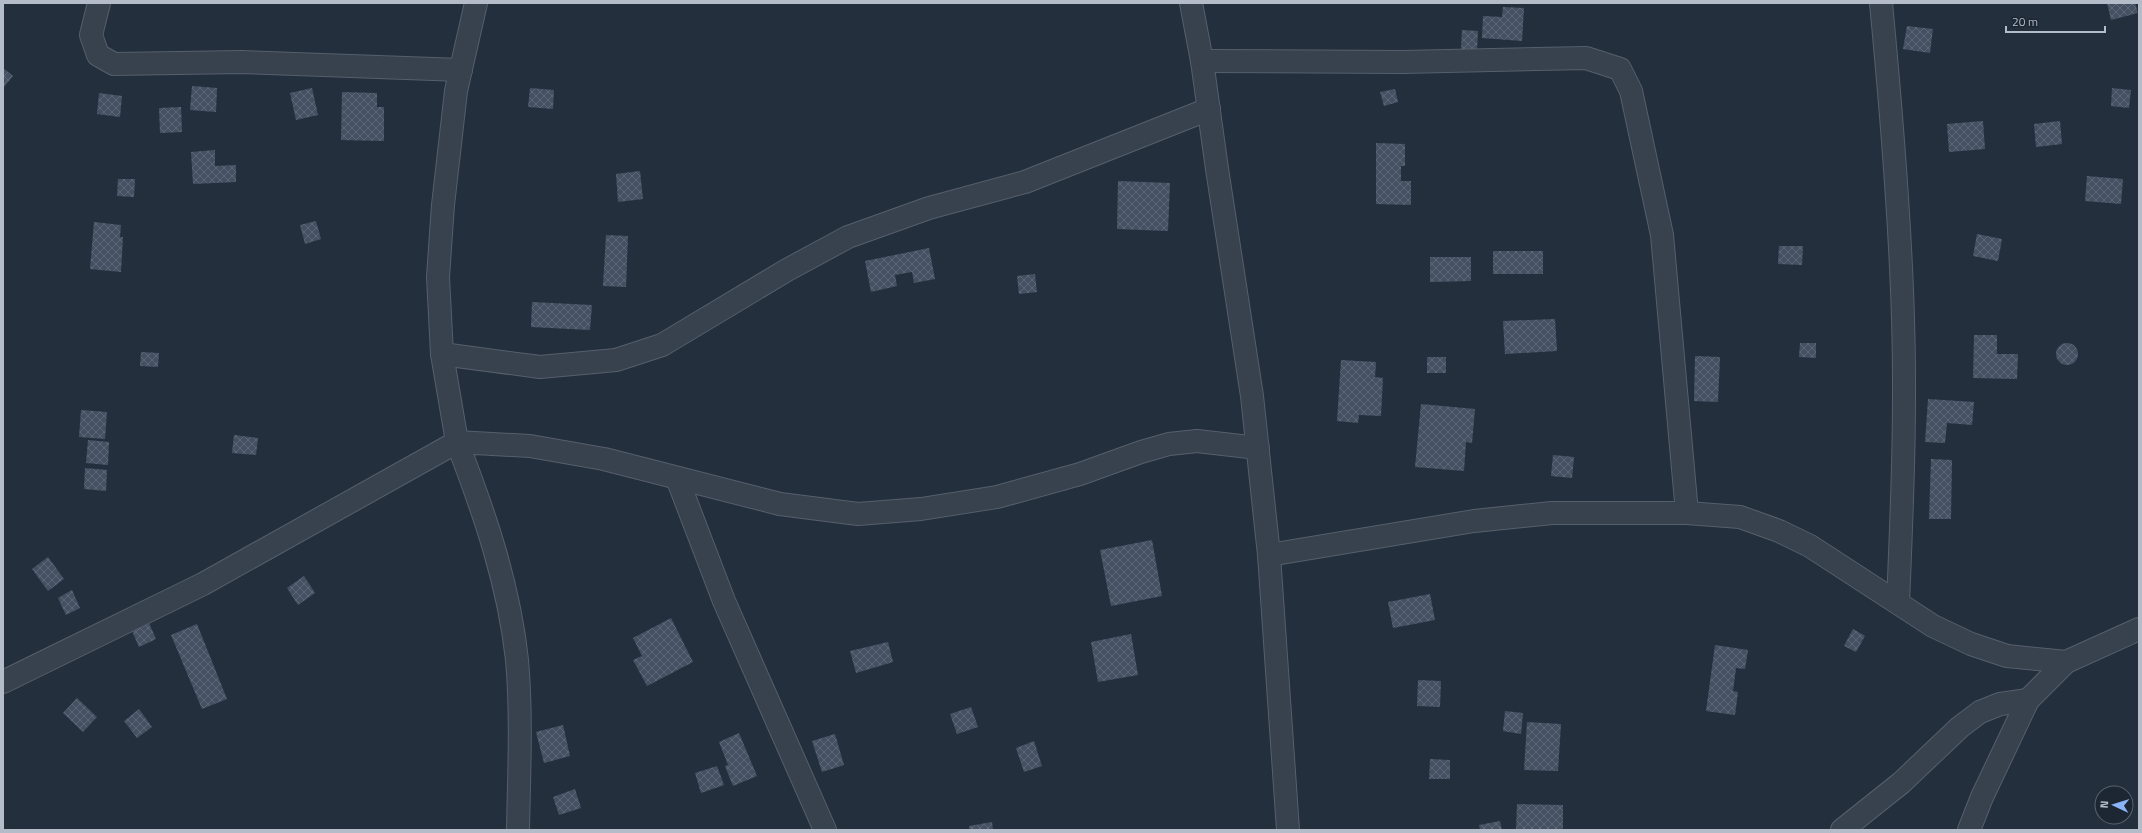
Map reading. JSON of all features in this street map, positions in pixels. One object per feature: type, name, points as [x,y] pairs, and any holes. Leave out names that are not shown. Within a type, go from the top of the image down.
[{"type":"street","points":[[99,3],[91,35],[98,55],[114,64],[241,62],[461,70]]},
{"type":"street","points":[[476,3],[456,91],[443,205],[438,277],[442,354],[457,442],[486,517],[503,583],[517,660],[520,737],[518,830]]},
{"type":"street","points":[[1191,3],[1202,61],[1252,396],[1269,555],[1288,830]]},
{"type":"street","points":[[1881,3],[1894,143],[1903,319],[1904,466],[1898,603]]},
{"type":"street","points":[[1202,61],[1403,62],[1586,58],[1620,69],[1631,91],[1662,235],[1687,513]]},
{"type":"street","points":[[442,354],[540,367],[616,360],[662,345],[787,270],[848,237],[929,208],[1025,182],[1209,109]]},
{"type":"street","points":[[3,682],[203,584],[457,442],[530,446],[604,459],[780,504],[858,514],[921,510],[997,497],[1080,474],[1169,444],[1197,441],[1258,448]]},
{"type":"street","points":[[677,478],[724,601],[825,830]]},
{"type":"street","points":[[1269,555],[1474,521],[1552,513],[1687,513],[1740,517],[1780,531],[1810,546],[1933,626],[1971,644],[2007,656],[2066,662]]},
{"type":"street","points":[[1969,830],[1982,797],[2028,700],[2066,662],[2139,629]]},
{"type":"street","points":[[1842,830],[1901,783],[1960,727],[1980,712],[2000,704],[2028,700]]},
{"type":"building","points":[[2107,3],[2135,3],[2138,13],[2111,20]]},
{"type":"building","points":[[1503,7],[1524,8],[1522,41],[1482,38],[1483,16],[1502,17]]},
{"type":"building","points":[[1907,26],[1933,29],[1930,53],[1903,49]]},
{"type":"building","points":[[1462,30],[1478,31],[1477,50],[1461,49]]},
{"type":"building","points":[[3,68],[13,76],[4,87],[3,86]]},
{"type":"building","points":[[192,86],[217,88],[216,112],[190,110]]},
{"type":"building","points":[[312,88],[318,115],[296,120],[290,93]]},
{"type":"building","points":[[530,88],[554,90],[553,109],[528,107]]},
{"type":"building","points":[[2112,88],[2131,90],[2129,108],[2111,106]]},
{"type":"building","points":[[1395,89],[1398,102],[1384,106],[1380,92]]},
{"type":"building","points":[[342,92],[377,93],[377,107],[384,107],[384,141],[341,140]]},
{"type":"building","points":[[99,93],[122,96],[120,117],[97,114]]},
{"type":"building","points":[[181,107],[182,132],[160,133],[159,108]]},
{"type":"building","points":[[1983,121],[1985,149],[1949,152],[1947,124]]},
{"type":"building","points":[[2060,121],[2062,144],[2036,147],[2034,124]]},
{"type":"building","points":[[1376,143],[1405,144],[1405,166],[1401,166],[1401,181],[1411,181],[1411,205],[1376,204]]},
{"type":"building","points":[[215,150],[215,166],[236,165],[236,182],[193,184],[191,152]]},
{"type":"building","points":[[640,171],[643,199],[618,202],[616,174]]},
{"type":"building","points":[[2087,176],[2123,179],[2121,204],[2085,201]]},
{"type":"building","points":[[118,179],[135,179],[134,197],[117,196]]},
{"type":"building","points":[[1118,181],[1170,183],[1168,231],[1117,229]]},
{"type":"building","points":[[316,221],[321,239],[305,244],[300,225]]},
{"type":"building","points":[[94,222],[121,225],[120,237],[123,237],[121,272],[90,269]]},
{"type":"building","points":[[1977,234],[2002,239],[1998,261],[1973,256]]},
{"type":"building","points":[[606,235],[628,236],[626,287],[603,286]]},
{"type":"building","points":[[1779,246],[1803,246],[1802,265],[1778,264]]},
{"type":"building","points":[[929,248],[935,279],[914,283],[912,272],[895,275],[897,286],[871,292],[865,261]]},
{"type":"building","points":[[1493,251],[1543,251],[1543,274],[1493,274]]},
{"type":"building","points":[[1430,257],[1471,257],[1471,281],[1430,282]]},
{"type":"building","points":[[1035,274],[1037,292],[1019,294],[1017,276]]},
{"type":"building","points":[[532,302],[592,305],[590,330],[531,327]]},
{"type":"building","points":[[1555,319],[1557,351],[1505,354],[1503,321]]},
{"type":"building","points":[[1974,335],[1997,335],[1997,354],[2018,354],[2017,379],[1973,378]]},
{"type":"building","points":[[1800,343],[1816,343],[1816,358],[1799,357]]},
{"type":"building","points":[[2067,343],[2075,346],[2078,354],[2075,362],[2067,365],[2059,362],[2056,354],[2059,346]]},
{"type":"building","points":[[141,352],[159,353],[158,367],[140,366]]},
{"type":"building","points":[[1695,356],[1720,357],[1718,402],[1694,401]]},
{"type":"building","points":[[1427,357],[1446,357],[1446,373],[1427,373]]},
{"type":"building","points":[[1341,360],[1376,362],[1375,377],[1383,378],[1381,416],[1359,415],[1358,423],[1337,421]]},
{"type":"building","points":[[1928,399],[1974,402],[1972,425],[1947,423],[1945,443],[1925,442]]},
{"type":"building","points":[[1421,404],[1475,409],[1472,443],[1466,442],[1464,471],[1415,467]]},
{"type":"building","points":[[81,410],[107,412],[105,439],[79,437]]},
{"type":"building","points":[[234,435],[258,438],[256,455],[232,453]]},
{"type":"building","points":[[88,440],[109,442],[108,465],[86,463]]},
{"type":"building","points":[[1553,455],[1574,457],[1572,478],[1551,476]]},
{"type":"building","points":[[1931,459],[1952,460],[1951,519],[1929,519]]},
{"type":"building","points":[[85,468],[107,470],[106,491],[84,489]]},
{"type":"building","points":[[1152,540],[1162,596],[1111,606],[1100,550]]},
{"type":"building","points":[[48,557],[64,579],[48,591],[32,569]]},
{"type":"building","points":[[304,576],[315,593],[298,605],[287,588]]},
{"type":"building","points":[[72,590],[80,608],[66,615],[58,598]]},
{"type":"building","points":[[1430,594],[1435,620],[1393,628],[1388,602]]},
{"type":"building","points":[[671,618],[693,662],[647,686],[633,660],[642,656],[633,638]]},
{"type":"building","points":[[149,623],[156,639],[139,647],[132,631]]},
{"type":"building","points":[[197,624],[227,699],[202,709],[171,635]]},
{"type":"building","points":[[1853,629],[1865,636],[1856,652],[1844,646]]},
{"type":"building","points":[[1131,634],[1138,675],[1098,682],[1091,642]]},
{"type":"building","points":[[888,642],[893,662],[856,673],[850,651]]},
{"type":"building","points":[[1715,645],[1748,650],[1745,669],[1736,668],[1733,691],[1738,692],[1735,715],[1706,711]]},
{"type":"building","points":[[1418,680],[1441,681],[1440,707],[1417,706]]},
{"type":"building","points":[[77,698],[97,717],[83,732],[63,713]]},
{"type":"building","points":[[971,707],[978,727],[957,734],[950,714]]},
{"type":"building","points":[[139,709],[152,727],[137,738],[124,721]]},
{"type":"building","points":[[1505,711],[1523,713],[1521,734],[1503,731]]},
{"type":"building","points":[[1527,722],[1561,724],[1558,771],[1524,770]]},
{"type":"building","points":[[563,725],[570,756],[544,763],[536,732]]},
{"type":"building","points":[[739,733],[757,776],[733,786],[725,766],[728,765],[719,742]]},
{"type":"building","points":[[835,734],[844,765],[822,772],[812,741]]},
{"type":"building","points":[[1034,741],[1042,766],[1024,772],[1016,748]]},
{"type":"building","points":[[1430,759],[1450,760],[1450,779],[1429,779]]},
{"type":"building","points":[[717,766],[724,785],[701,793],[695,773]]},
{"type":"building","points":[[575,789],[581,808],[559,815],[553,797]]},
{"type":"building","points":[[1517,804],[1563,805],[1563,830],[1516,830]]},
{"type":"building","points":[[1500,821],[1502,830],[1480,830],[1479,825]]},
{"type":"building","points":[[992,822],[993,830],[969,830],[969,826]]}]
